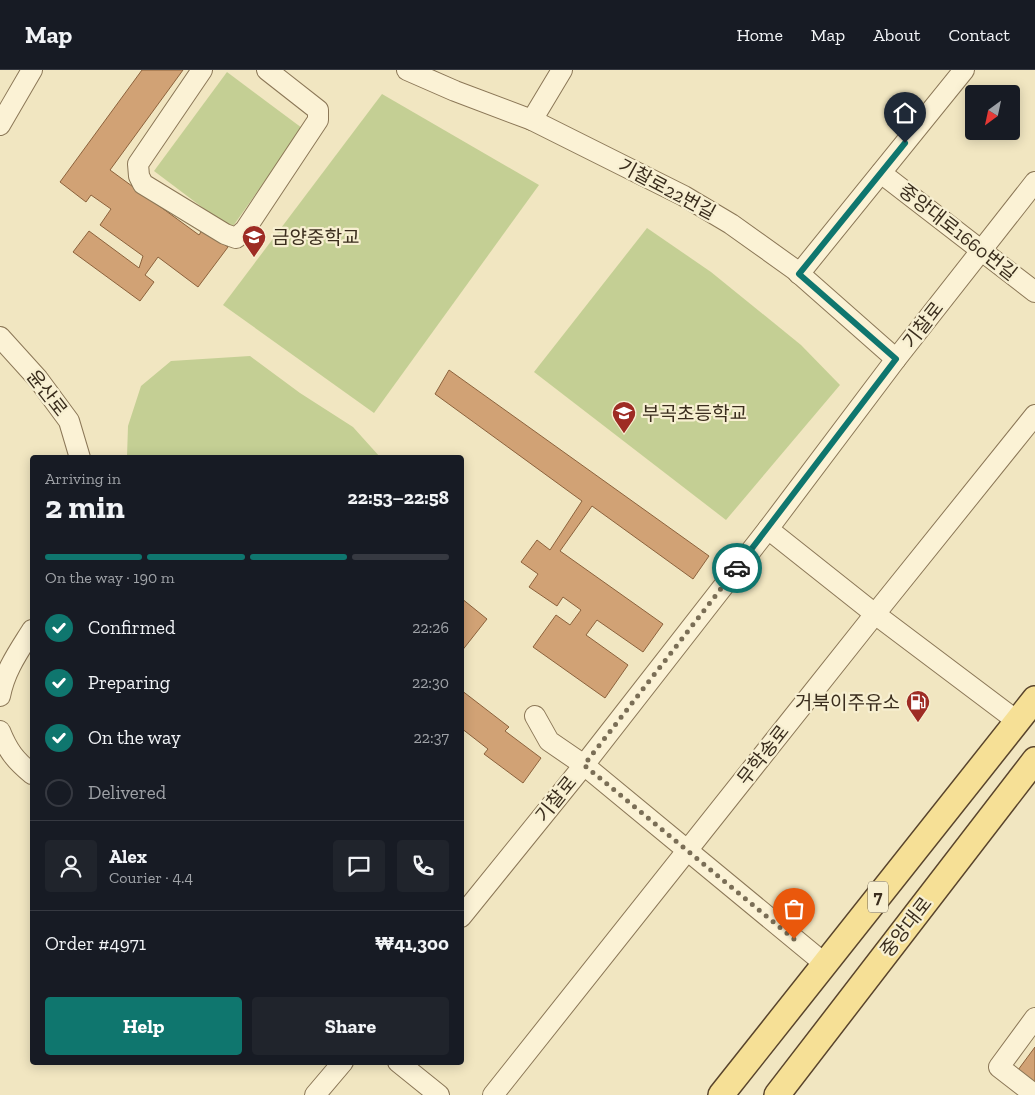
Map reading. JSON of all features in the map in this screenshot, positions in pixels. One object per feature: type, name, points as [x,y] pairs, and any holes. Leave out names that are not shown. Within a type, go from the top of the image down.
[{"type":"main road","name":"7","points":[[721,1095],[1035,699]]},
{"type":"main road","name":"중앙대로","points":[[777,1095],[1035,760]]},
{"type":"street","points":[[0,125],[32,70]]},
{"type":"street","points":[[202,70],[138,164],[139,176],[143,184],[225,234],[236,238],[244,230],[318,120],[318,110],[267,70]]},
{"type":"street","name":"기찰로22번길","points":[[407,70],[455,91],[532,120],[684,196],[731,224],[799,274],[896,359]]},
{"type":"street","points":[[532,120],[562,70]]},
{"type":"street","points":[[799,274],[964,70]]},
{"type":"street","name":"중앙대로1660번길","points":[[881,172],[1035,292]]},
{"type":"street","name":"기찰로","points":[[464,913],[584,765],[768,529],[896,359],[1035,182]]},
{"type":"street","name":"윤산로","points":[[0,337],[38,379],[69,421],[79,455]]},
{"type":"street","name":"무학송로","points":[[493,1095],[1035,415]]},
{"type":"street","points":[[768,529],[875,614],[1017,722]]},
{"type":"street","points":[[0,696],[5,676],[30,633]]},
{"type":"street","points":[[535,716],[549,741],[584,765],[825,964]]},
{"type":"street","points":[[0,731],[13,758],[30,772]]},
{"type":"street","points":[[1035,1018],[999,1067],[1035,1095]]},
{"type":"street","points":[[315,1095],[340,1065]]},
{"type":"street","points":[[402,1065],[439,1095]]},
{"type":"green space","points":[[227,72],[302,128],[231,229],[154,171]]},
{"type":"green space","points":[[382,94],[539,185],[374,413],[223,305]]},
{"type":"green space","points":[[647,228],[711,272],[801,345],[840,385],[726,520],[534,372]]},
{"type":"green space","points":[[250,356],[300,393],[353,427],[378,455],[127,455],[128,426],[141,386],[171,361]]},
{"type":"building","points":[[142,70],[183,70],[110,170],[199,235],[203,229],[228,247],[198,287],[158,257],[145,275],[154,282],[140,301],[73,252],[89,231],[139,268],[143,256],[100,225],[111,209],[91,195],[86,202],[60,182]]},
{"type":"building","points":[[449,370],[709,556],[693,579],[592,506],[560,551],[663,624],[643,652],[597,620],[586,635],[628,665],[605,698],[533,647],[556,615],[570,625],[581,610],[563,597],[557,606],[529,587],[538,574],[521,562],[537,540],[550,550],[582,501],[435,394]]},
{"type":"building","points":[[464,600],[487,619],[464,648]]},
{"type":"building","points":[[464,692],[509,727],[505,731],[541,758],[523,783],[484,754],[488,749],[464,730]]},
{"type":"building","points":[[1035,1047],[1035,1083],[1018,1070]]},
{"type":"way so far","points":[[737,568],[584,765],[794,939]]},
{"type":"place","name":"금양중학교","points":[[254,258]]},
{"type":"place","name":"부곡초등학교","points":[[624,434]]},
{"type":"place","name":"거북이주유소","points":[[918,723]]},
{"type":"route","points":[[737,568],[896,359],[799,274],[905,143]]}]
